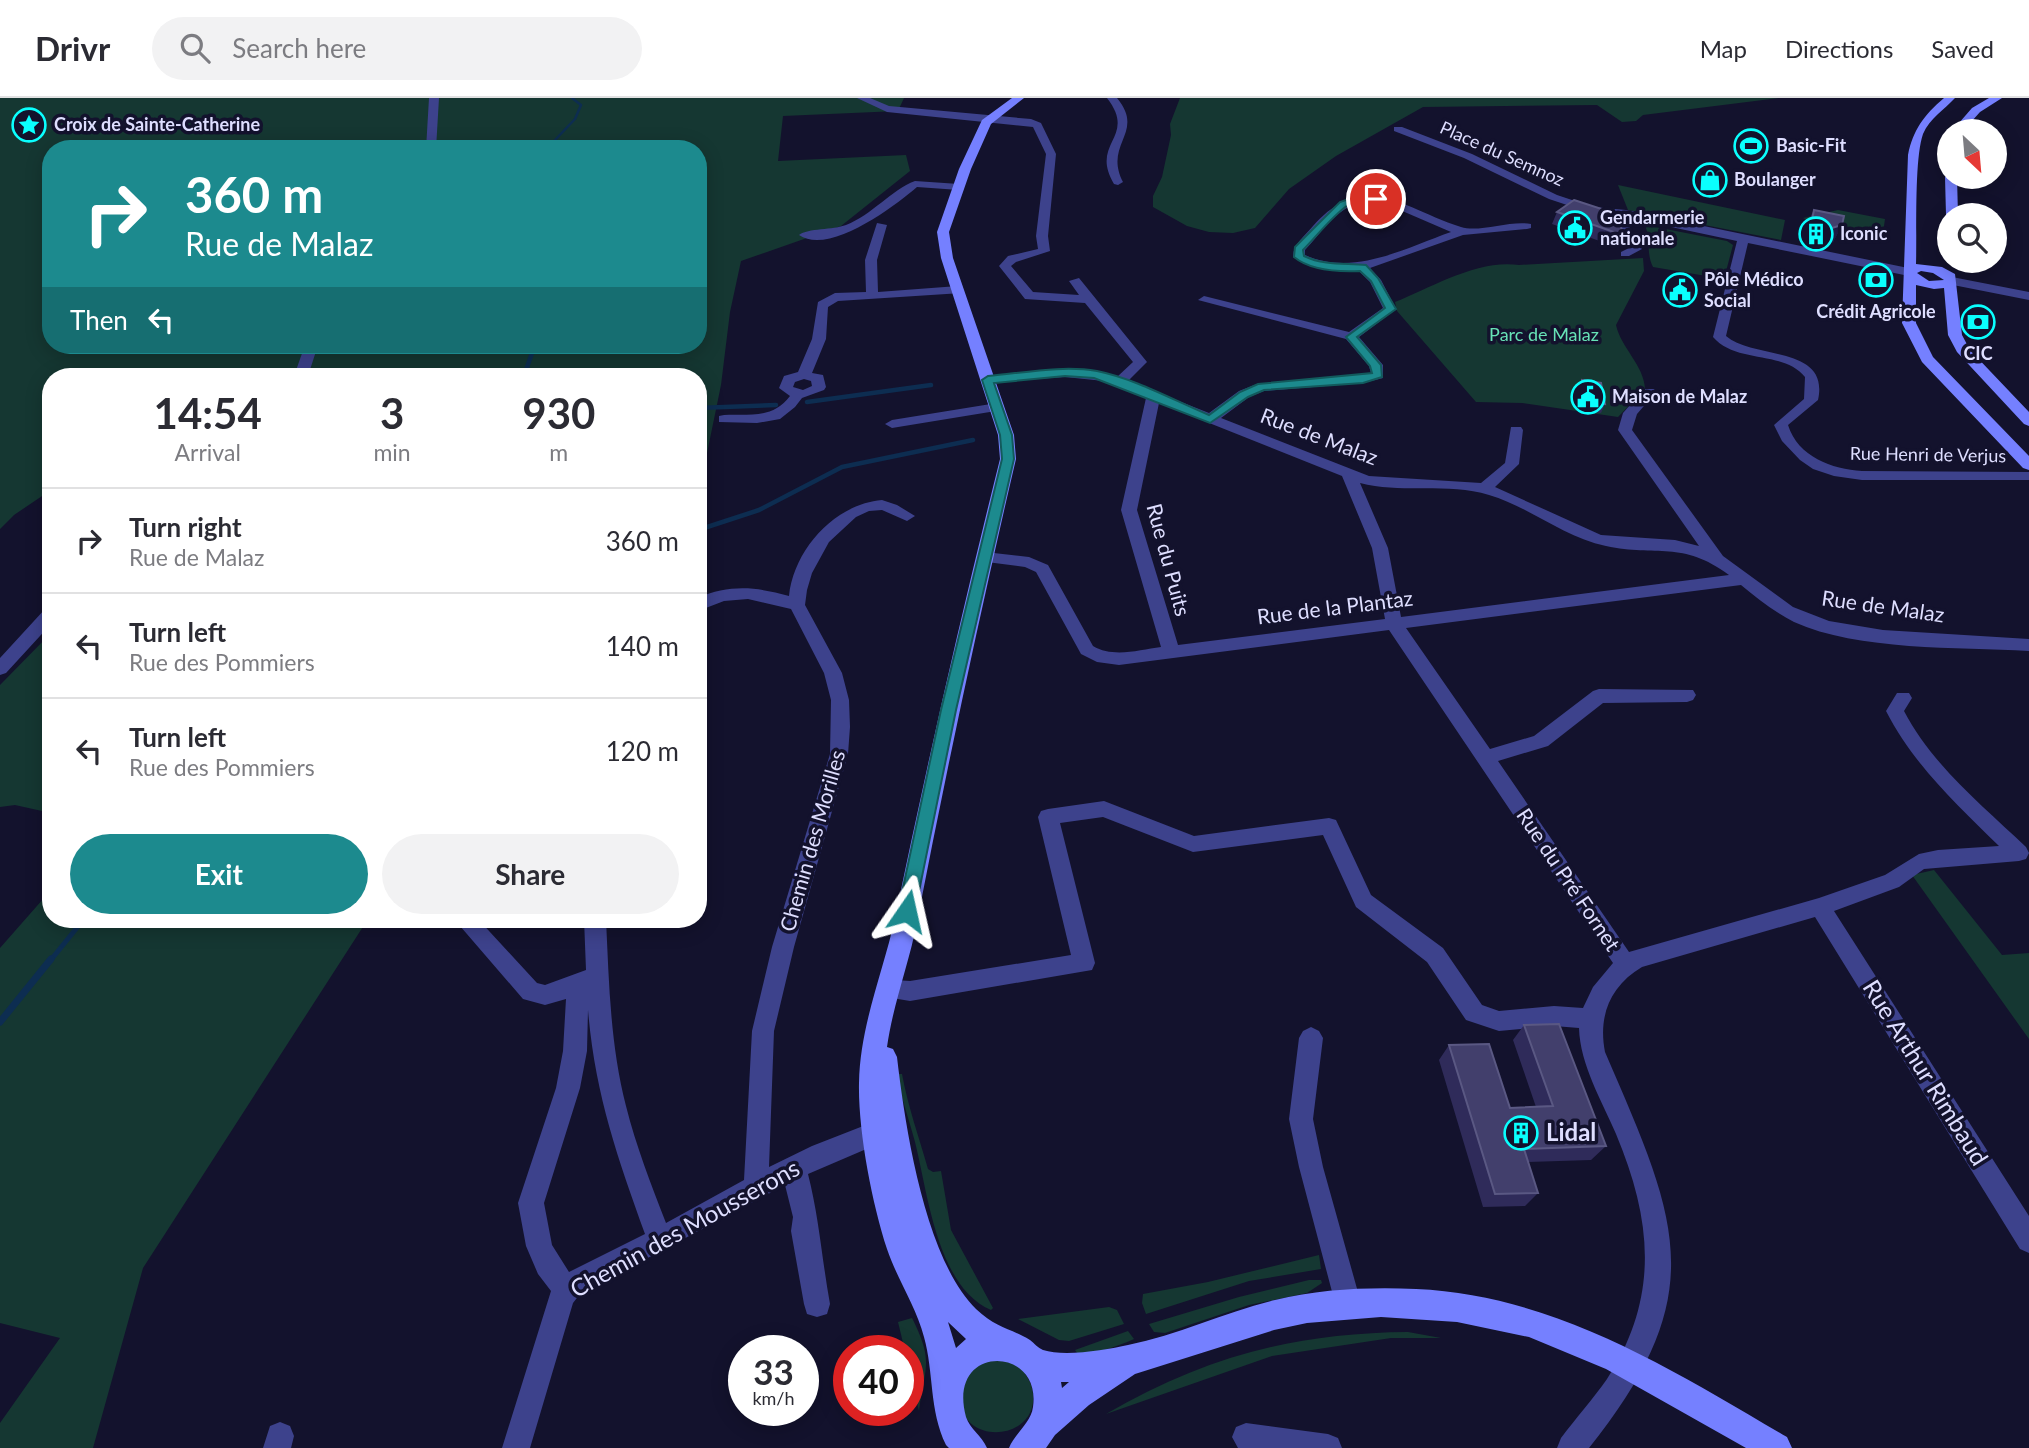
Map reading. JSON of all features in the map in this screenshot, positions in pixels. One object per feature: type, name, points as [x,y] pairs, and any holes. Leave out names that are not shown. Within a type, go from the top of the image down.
[{"type":"street","points":[[431,140],[433,98]]},
{"type":"street","points":[[862,98],[887,109],[1031,122],[1037,125],[1051,154],[1042,236],[1044,251],[1012,259],[1005,266],[1029,296],[1088,299]]},
{"type":"street","points":[[1019,98],[986,122],[943,232],[943,245],[1006,435],[1008,459],[948,710],[894,979],[885,995],[875,1044],[872,1084],[883,1122],[901,1154],[923,1240],[936,1273],[958,1311],[979,1332],[999,1344],[1021,1350],[1038,1365],[1047,1383],[1049,1404],[1045,1424]]},
{"type":"street","points":[[1112,98],[1124,110],[1126,117],[1126,124],[1114,144],[1110,159],[1118,182]]},
{"type":"street","points":[[1950,98],[1931,114],[1918,134],[1914,155],[1909,323],[1927,359],[2029,465]]},
{"type":"street","points":[[1988,98],[1997,98]]},
{"type":"street","points":[[1968,119],[1976,110],[1997,98]]},
{"type":"street","name":"Place du Semnoz","points":[[1398,129],[1468,156],[1565,202],[1592,210]]},
{"type":"street","points":[[805,235],[825,235],[858,226],[925,176]]},
{"type":"street","points":[[915,184],[959,187]]},
{"type":"street","points":[[1461,232],[1376,199],[1357,198],[1344,204],[1298,250],[1299,257],[1312,263],[1342,269],[1362,267],[1461,232],[1527,226]]},
{"type":"street","points":[[1592,210],[1619,219],[1657,221]]},
{"type":"street","points":[[1592,210],[1626,213],[1910,273],[1931,285],[1950,280],[2029,296]]},
{"type":"street","points":[[1619,219],[1636,250],[1625,254]]},
{"type":"street","points":[[872,296],[871,260],[881,225]]},
{"type":"street","name":"Rue Henri de Verjus","points":[[1743,239],[1719,337],[1726,345],[1738,350],[1796,363],[1813,375],[1815,379],[1810,401],[1781,425],[1782,431],[1791,442],[1812,462],[1826,470],[1856,475],[2029,476]]},
{"type":"street","points":[[1351,337],[1390,309],[1375,280],[1362,267]]},
{"type":"street","points":[[1951,273],[1955,335],[1964,352],[2029,421]]},
{"type":"street","points":[[1075,281],[1140,362],[1120,382]]},
{"type":"street","points":[[724,419],[767,419],[778,417],[788,410],[798,394],[790,392],[785,384],[789,379],[804,375],[819,339],[822,305],[835,298],[958,290]]},
{"type":"street","points":[[1204,300],[1351,337],[1376,365],[1378,375],[1363,379],[1262,387],[1244,394],[1210,419]]},
{"type":"street","name":"Rue de Malaz","points":[[988,380],[1073,373],[1095,374],[1349,474],[1395,486],[1451,485],[1484,489],[1510,498],[1596,539],[1632,545],[1685,546],[1716,556],[1742,579],[1801,618],[1838,628],[1915,638],[2029,645]]},
{"type":"street","points":[[1649,392],[1630,413],[1625,430],[1716,556]]},
{"type":"street","name":"Rue du Puits","points":[[1153,396],[1129,510],[1171,652]]},
{"type":"street","points":[[892,424],[997,407]]},
{"type":"street","points":[[1484,489],[1512,464],[1516,430]]},
{"type":"street","name":"Rue du Pré Fornet","points":[[1349,474],[1380,548],[1394,624],[1626,965],[1603,988],[1590,1019],[1589,1035],[1593,1052],[1637,1160],[1655,1224],[1658,1291],[1643,1337],[1630,1365],[1620,1383],[1572,1448]]},
{"type":"street","points":[[707,601],[726,594],[743,592],[778,597],[797,605],[805,565],[834,526],[858,511],[880,504],[907,516]]},
{"type":"street","name":"Rue de la Plantaz","points":[[985,558],[1029,562],[1042,569],[1082,644],[1097,656],[1119,659],[1742,579]]},
{"type":"street","name":"Chemin des Morilles","points":[[756,1187],[763,1031],[783,947],[839,754],[841,727],[840,700],[832,673],[797,605]]},
{"type":"street","points":[[0,670],[42,623]]},
{"type":"street","points":[[1485,758],[1541,741],[1599,696],[1687,695]]},
{"type":"street","points":[[1903,698],[1895,711],[1899,722],[1937,769],[2024,853]]},
{"type":"street","points":[[894,979],[909,991],[1084,963],[1048,817],[1104,809],[1194,844],[1329,826],[1363,901],[1435,955],[1474,1013],[1499,1021],[1555,1016],[1590,1019]]},
{"type":"street","points":[[1626,965],[1820,907],[1892,880],[1919,862],[1938,858],[2024,853]]},
{"type":"street","name":"Rue Arthur Rimbaud","points":[[1820,907],[2029,1240]]},
{"type":"street","points":[[473,928],[531,992],[545,995],[587,980]]},
{"type":"street","points":[[567,1290],[547,1265],[531,1203],[568,1088],[587,980],[593,928]]},
{"type":"street","points":[[587,980],[619,1130],[660,1240]]},
{"type":"street","points":[[1311,1038],[1301,1119],[1311,1167],[1348,1303]]},
{"type":"street","points":[[883,1122],[880,1161],[901,1248],[939,1336],[949,1411],[962,1442]]},
{"type":"street","name":"Chemin des Mousserons","points":[[516,1448],[562,1296],[567,1290],[594,1273],[883,1122]]},
{"type":"street","points":[[794,1169],[806,1217],[804,1231],[817,1304]]},
{"type":"street","points":[[1038,1365],[1070,1369],[1127,1363],[1276,1315],[1348,1303],[1384,1302],[1450,1307],[1510,1318],[1560,1333],[1696,1399],[1776,1448]]},
{"type":"street","points":[[948,1393],[955,1373],[966,1357],[982,1347],[999,1344]]},
{"type":"street","points":[[1025,1448],[1034,1441],[1045,1424],[1078,1394],[1127,1363]]},
{"type":"street","points":[[1246,1437],[1328,1448]]},
{"type":"green space","points":[[0,98],[904,98],[898,111],[783,116],[778,161],[906,155],[910,171],[841,226],[741,261],[707,453],[707,368],[42,368],[42,496],[14,515],[0,529]]},
{"type":"green space","points":[[1180,98],[1779,98],[1643,115],[1636,121],[1622,122],[1597,105],[1423,107],[1336,156],[1289,189],[1255,228],[1233,233],[1209,232],[1187,226],[1153,207],[1153,196],[1162,177],[1171,135],[1170,124]]},
{"type":"green space","points":[[1618,185],[1785,220],[1781,240],[1628,210]]},
{"type":"green space","points":[[1838,210],[1885,219],[1882,240],[1822,228],[1803,218]]},
{"type":"green space","points":[[1645,225],[1727,241],[1733,245],[1724,279],[1653,267]]},
{"type":"green space","name":"Parc de Malaz","points":[[1643,258],[1644,271],[1616,325],[1622,341],[1641,372],[1645,389],[1618,417],[1522,403],[1476,402],[1397,311],[1395,302],[1456,276],[1488,266]]},
{"type":"green space","points":[[42,642],[42,811],[15,805],[0,807],[0,685]]},
{"type":"green space","points":[[1934,870],[2002,955],[2029,953],[2029,1039],[1912,875]]},
{"type":"green space","points":[[42,900],[42,928],[362,928],[143,1268],[93,1448],[0,1448],[0,1423],[60,1338],[0,1323],[0,948]]},
{"type":"green space","points":[[896,1074],[902,1074],[928,1169],[933,1172],[941,1171],[951,1230],[993,1308],[991,1310],[973,1298],[958,1281],[947,1260],[931,1212]]},
{"type":"green space","points":[[1319,1255],[1321,1269],[1249,1281],[1146,1314],[1142,1303],[1143,1294],[1208,1282]]},
{"type":"green space","points":[[1309,1280],[1321,1280],[1322,1283],[1307,1293],[1249,1305],[1165,1333],[1154,1332],[1149,1324],[1239,1297]]},
{"type":"green space","points":[[1109,1307],[1117,1310],[1124,1324],[1069,1341],[1059,1340],[1018,1319]]},
{"type":"green space","points":[[912,1318],[920,1335],[901,1335],[898,1322]]},
{"type":"green space","points":[[1128,1331],[1134,1339],[1120,1345],[1078,1354],[1075,1350]]},
{"type":"green space","points":[[1408,1332],[1441,1338],[1391,1338],[1272,1356],[1106,1414],[1179,1377],[1251,1352],[1327,1337]]},
{"type":"green space","points":[[924,1350],[926,1364],[924,1379]]},
{"type":"green space","points":[[985,1358],[1019,1364],[1032,1388],[1033,1405],[1026,1419],[1016,1427],[1002,1432],[975,1427],[965,1417],[961,1402],[963,1381]]},
{"type":"building","points":[[1574,200],[1614,213],[1625,236],[1557,212]]},
{"type":"building","points":[[1814,210],[1844,216],[1842,225],[1832,228],[1811,225]]},
{"type":"building","points":[[1582,380],[1601,383],[1605,404],[1583,401]]},
{"type":"building","name":"Lidal","points":[[1559,1024],[1606,1146],[1524,1149],[1538,1193],[1495,1194],[1449,1045],[1489,1044],[1510,1108],[1553,1106],[1524,1025]]},
{"type":"waterway","points":[[555,140],[575,119],[581,105],[572,98]]},
{"type":"waterway","points":[[527,368],[532,354]]},
{"type":"waterway","points":[[807,402],[931,385]]},
{"type":"waterway","points":[[707,408],[776,405]]},
{"type":"waterway","points":[[707,527],[759,510],[842,467],[973,440]]},
{"type":"waterway","points":[[50,961],[77,928]]},
{"type":"waterway","points":[[0,1022],[51,959]]},
{"type":"place","name":"Croix de Sainte-Catherine","points":[[29,125]]},
{"type":"place","name":"Basic-Fit","points":[[1751,146]]},
{"type":"place","name":"Boulanger","points":[[1710,180]]},
{"type":"place","name":"Gendarmerie nationale","points":[[1575,228]]},
{"type":"place","name":"Iconic","points":[[1816,234]]},
{"type":"place","name":"Crédit Agricole","points":[[1876,280]]},
{"type":"place","name":"Pôle Médico Social","points":[[1680,290]]},
{"type":"place","name":"CIC","points":[[1978,322]]},
{"type":"place","name":"Maison de Malaz","points":[[1588,397]]},
{"type":"place","name":"Lidal","points":[[1521,1133]]},
{"type":"route","points":[[907,911],[948,710],[1008,459],[1006,435],[988,380],[1040,374],[1095,374],[1210,419],[1244,394],[1262,387],[1316,384],[1378,375],[1376,365],[1351,337],[1390,309],[1375,280],[1362,267],[1342,269],[1312,263],[1299,257],[1298,250],[1344,204],[1357,198],[1376,199]]}]
